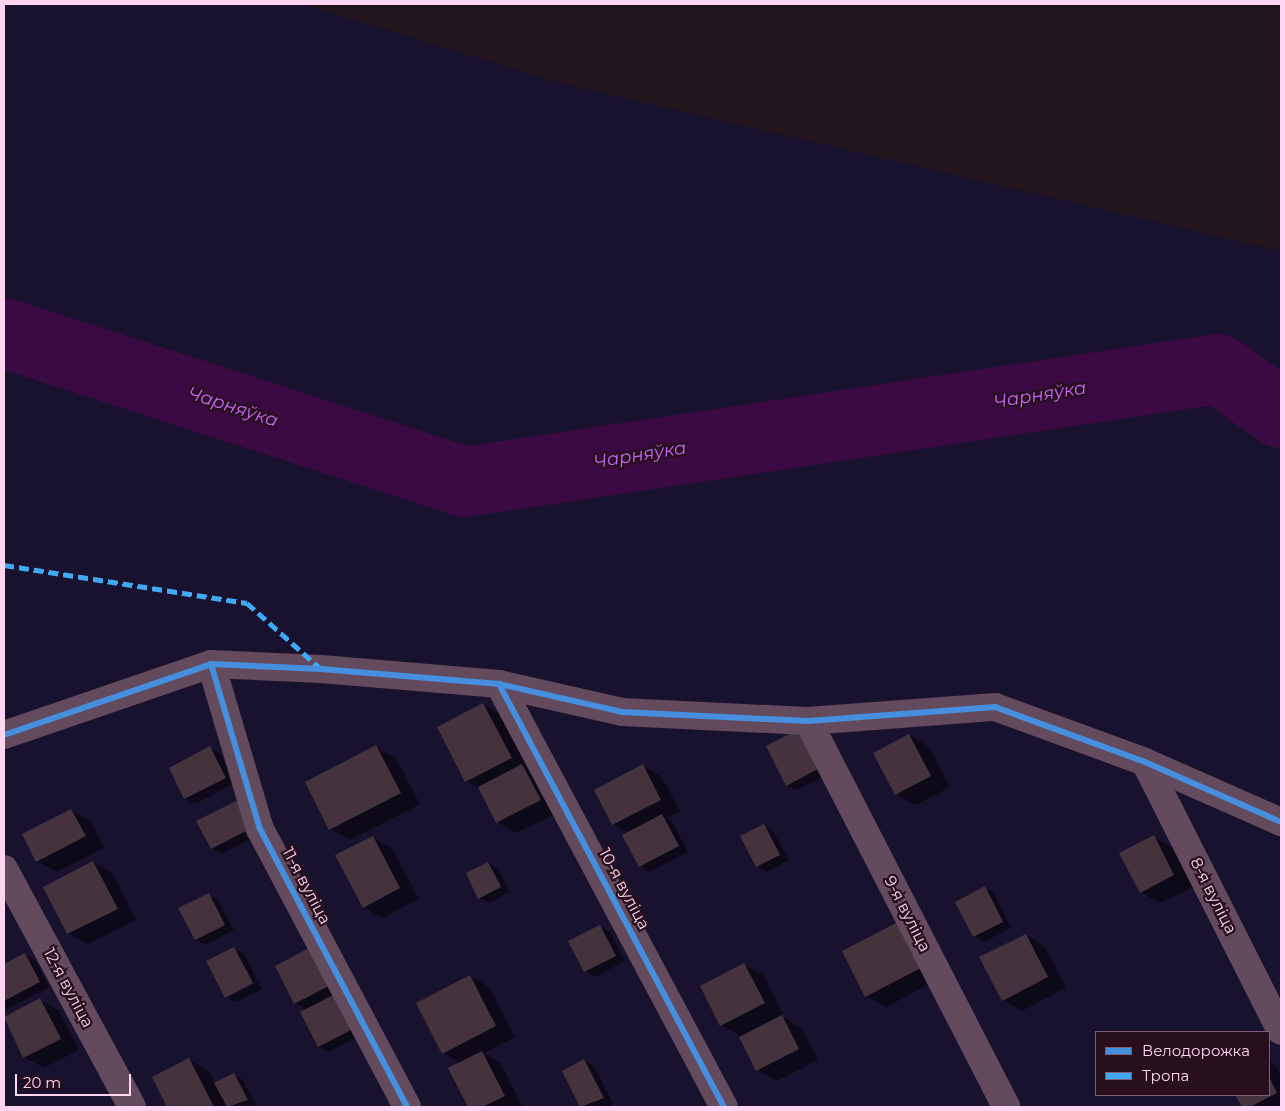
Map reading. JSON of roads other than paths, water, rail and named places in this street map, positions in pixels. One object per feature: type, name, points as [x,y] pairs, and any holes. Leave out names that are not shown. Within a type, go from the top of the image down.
[{"type":"street","points":[[4,735],[211,664],[321,669],[499,684],[622,712],[808,721],[995,707],[1144,762],[1281,822]]},
{"type":"street","name":"11-я вуліца","points":[[211,664],[260,829],[407,1107]]},
{"type":"street","name":"10-я вуліца","points":[[499,684],[724,1107]]},
{"type":"street","name":"9-я вуліца","points":[[808,721],[1006,1107]]},
{"type":"street","name":"8-я вуліца","points":[[1144,762],[1281,1031]]},
{"type":"street","name":"12-я вуліца","points":[[4,869],[132,1107]]},
{"type":"waterway","name":"Чарняўка","points":[[4,333],[464,482],[1218,369],[1281,413]]}]
